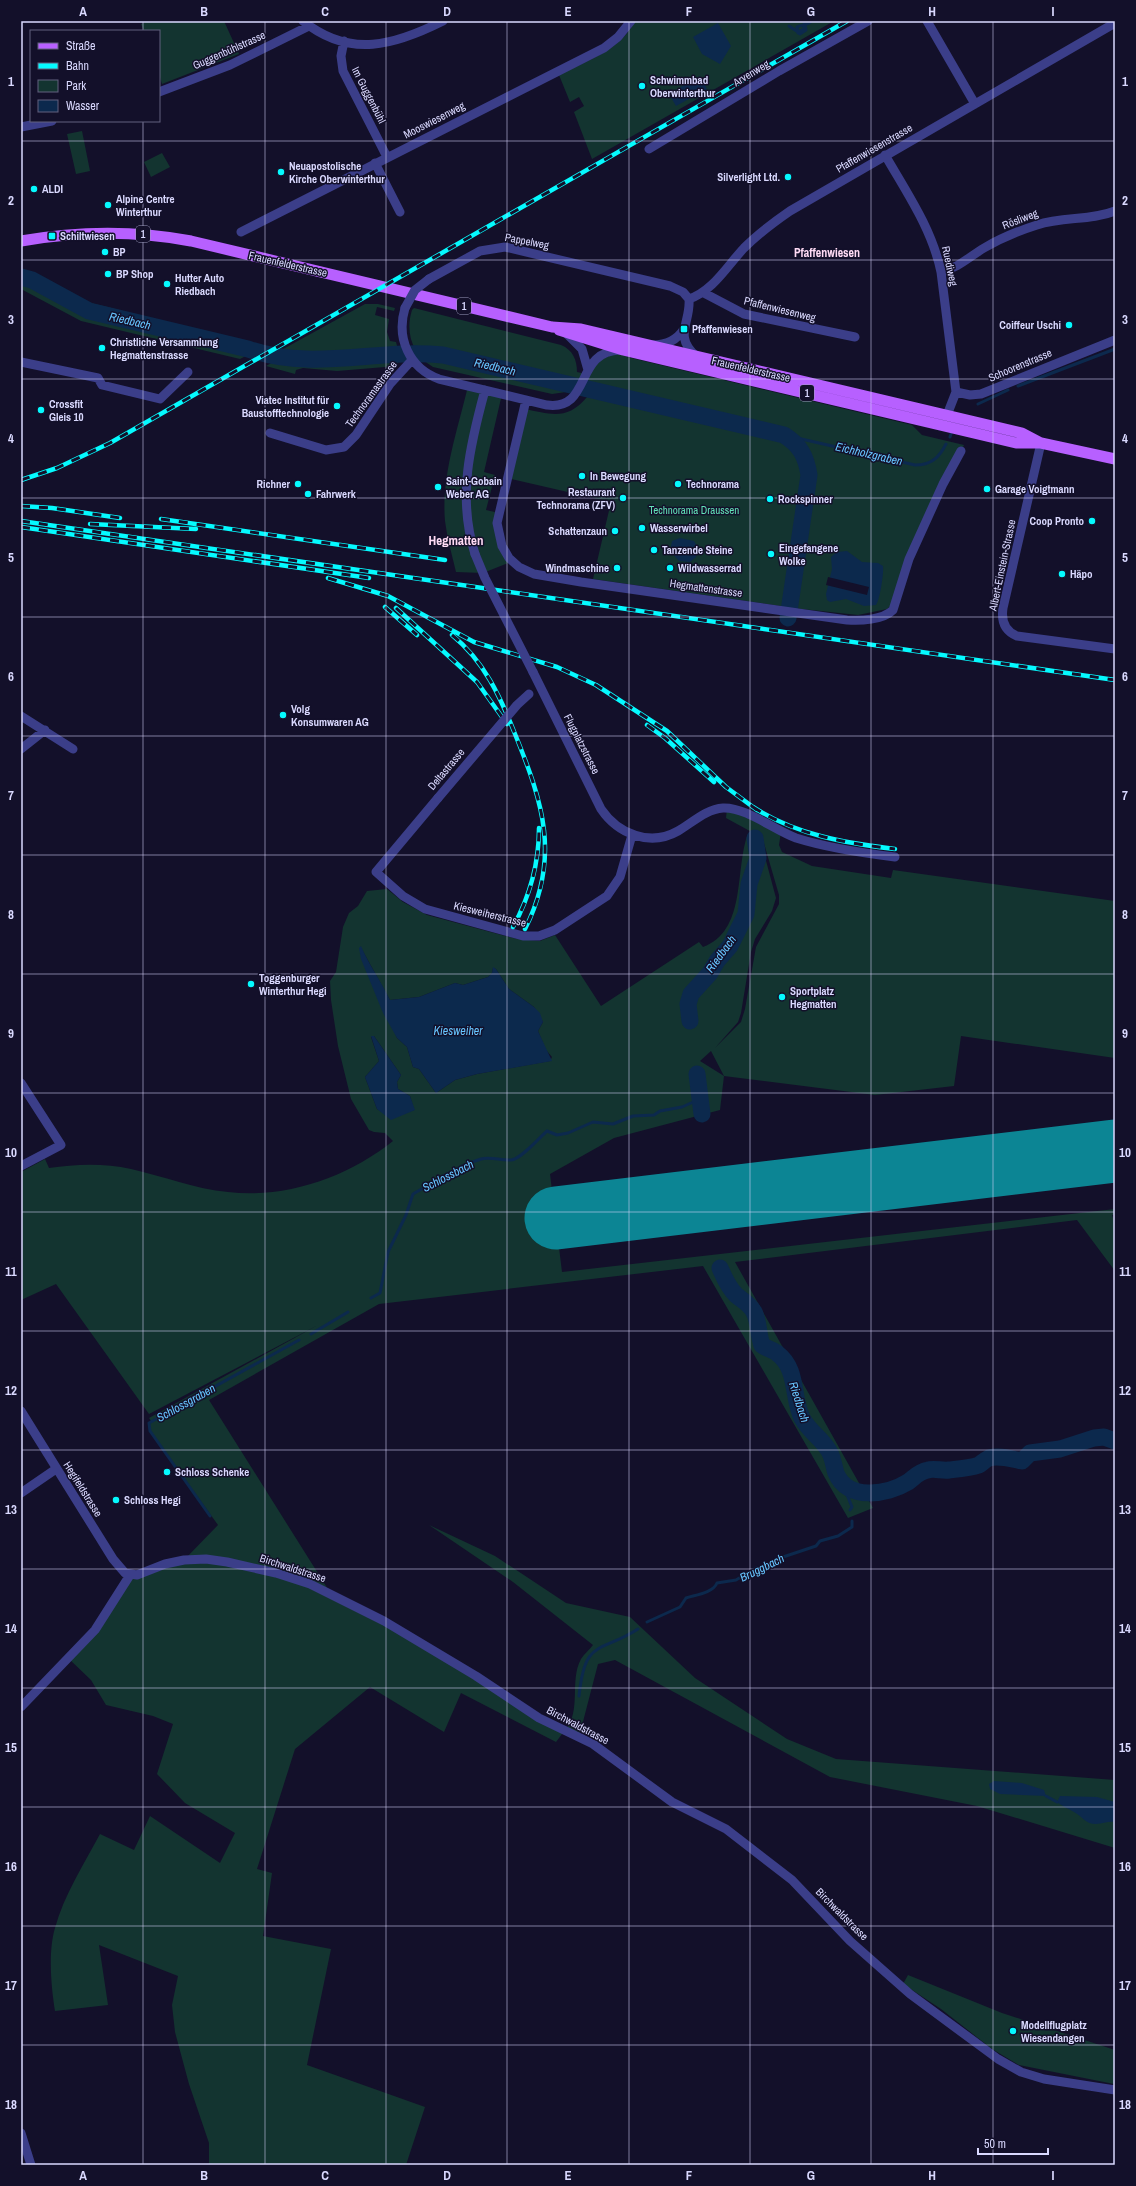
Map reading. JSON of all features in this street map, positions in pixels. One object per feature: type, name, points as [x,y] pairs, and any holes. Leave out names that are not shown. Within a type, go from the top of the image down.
[{"type":"main road","name":"Frauenfelderstrasse","points":[[21,241],[62,235],[107,232],[166,236],[552,327],[581,329],[653,345],[1024,434],[1041,443]]},
{"type":"main road","name":"Frauenfelderstrasse","points":[[552,327],[566,334],[623,350],[1016,443],[1041,443],[1115,459]]},
{"type":"street","name":"Guggenbühlstrasse","points":[[160,92],[230,65],[306,23],[344,42],[370,45],[390,43],[407,38],[443,21]]},
{"type":"street","name":"Mooswiesenweg","points":[[241,232],[604,48],[618,37],[631,21]]},
{"type":"street","name":"Arvenweg","points":[[649,149],[773,75],[868,21]]},
{"type":"street","points":[[927,21],[975,104]]},
{"type":"street","name":"Pfaffenwiesenstrasse","points":[[689,299],[704,293],[740,252],[770,225],[799,206],[1115,23]]},
{"type":"street","name":"Im Guggenbühl","points":[[344,42],[341,56],[343,71],[387,157]]},
{"type":"street","points":[[21,127],[47,122]]},
{"type":"street","name":"Ruediweg","points":[[885,156],[927,229],[941,272],[956,392]]},
{"type":"street","points":[[375,163],[400,212]]},
{"type":"street","name":"Rösliweg","points":[[941,272],[954,267],[999,240],[1038,224],[1067,218],[1096,217],[1115,211]]},
{"type":"street","name":"Pappelweg","points":[[411,358],[405,345],[402,328],[405,308],[415,290],[429,279],[480,251],[505,247],[664,284],[681,290],[689,299]]},
{"type":"street","name":"Pfaffenwiesenweg","points":[[704,293],[744,314],[855,337]]},
{"type":"street","points":[[689,299],[684,329],[686,341],[696,356]]},
{"type":"street","points":[[653,345],[663,344],[674,339],[684,329]]},
{"type":"street","points":[[566,334],[582,349],[588,370]]},
{"type":"street","name":"Schoorenstrasse","points":[[956,392],[970,395],[981,394],[1044,367],[1115,340]]},
{"type":"street","name":"Technoramastrasse","points":[[270,433],[326,450],[344,447],[356,435],[390,384],[411,358],[419,368],[434,377],[526,400],[557,405],[568,401],[575,394],[595,358],[602,354],[623,350]]},
{"type":"street","points":[[21,362],[98,378],[102,385],[160,399],[188,372]]},
{"type":"street","name":"Flugplatzstrasse","points":[[485,390],[470,447],[465,485],[466,516],[476,554],[485,578],[532,672],[602,809],[613,823],[632,834],[650,838],[669,836],[709,812],[727,808],[744,813],[796,838],[820,845],[895,857]]},
{"type":"street","points":[[947,415],[956,392]]},
{"type":"street","name":"Hegmattenstrasse","points":[[526,400],[497,523],[502,546],[516,564],[528,572],[539,575],[853,621],[882,616],[891,612],[896,605],[909,559],[943,484],[961,451]]},
{"type":"street","name":"Albert-Einstein-Strasse","points":[[1041,443],[1003,608],[1004,624],[1010,632],[1017,636],[1115,649]]},
{"type":"street","name":"Deltastrasse","points":[[376,872],[517,705],[530,694],[541,688]]},
{"type":"street","points":[[21,716],[73,749]]},
{"type":"street","points":[[21,749],[45,730]]},
{"type":"street","name":"Kiesweiherstrasse","points":[[376,872],[403,896],[425,910],[515,934],[539,936],[560,927],[611,893],[620,877],[632,834]]},
{"type":"street","points":[[21,1083],[61,1145],[21,1166]]},
{"type":"street","name":"Hegifeldstrasse","points":[[21,1411],[116,1563],[123,1572],[130,1575]]},
{"type":"street","points":[[21,1493],[56,1469]]},
{"type":"street","name":"Birchwaldstrasse","points":[[130,1575],[137,1575],[166,1564],[184,1560],[206,1559],[227,1562],[276,1573],[310,1584],[384,1621],[476,1676],[539,1718],[593,1744],[672,1802],[726,1829],[792,1880],[850,1941],[910,1994],[998,2059],[1021,2072],[1044,2079],[1115,2090]]},
{"type":"street","points":[[21,1707],[95,1630],[130,1575]]},
{"type":"street","points":[[21,2133],[31,2165]]},
{"type":"green space","points":[[148,21],[224,21],[239,54],[162,84],[160,77],[160,30],[144,30],[141,24]]},
{"type":"green space","name":"Schwimmbad Oberwinterthur","points":[[635,21],[834,21],[592,159],[574,112],[584,106],[579,97],[570,102],[559,75],[602,54],[612,47],[629,31]]},
{"type":"green space","points":[[82,131],[90,171],[76,174],[67,134]]},
{"type":"green space","points":[[162,153],[170,167],[151,177],[144,162]]},
{"type":"green space","points":[[21,269],[48,280],[91,303],[265,346],[240,359],[81,321],[21,289]]},
{"type":"green space","points":[[365,304],[378,304],[395,308],[394,311],[377,307],[375,315],[389,319],[387,332],[390,341],[396,342],[399,360],[392,372],[385,367],[337,371],[303,368],[296,370],[295,374],[266,366],[290,352],[276,353]]},
{"type":"green space","name":"Technorama Draussen","points":[[414,308],[561,345],[569,350],[574,356],[577,372],[586,374],[591,364],[623,350],[627,357],[912,425],[922,435],[964,445],[892,604],[887,609],[858,615],[802,609],[593,579],[611,502],[507,478],[524,409],[551,414],[565,413],[580,405],[587,397],[566,392],[552,394],[433,367],[420,356],[412,342],[409,326],[412,310]]},
{"type":"green space","points":[[468,386],[502,394],[484,472],[495,475],[486,510],[499,513],[497,523],[513,561],[483,573],[456,572],[445,521],[444,504],[448,470]]},
{"type":"green space","points":[[727,808],[781,832],[779,845],[782,852],[812,866],[891,878],[893,870],[1115,901],[1115,1058],[961,1036],[954,1086],[875,1095],[724,1076],[720,1110],[614,1138],[550,1174],[562,1272],[1115,1209],[1115,1215],[1112,1215],[1115,1224],[1115,1271],[1077,1220],[735,1262],[873,1508],[848,1518],[703,1266],[379,1304],[209,1400],[331,1594],[565,1730],[556,1742],[461,1693],[444,1732],[370,1687],[295,1749],[257,1869],[272,1873],[263,1936],[331,1949],[307,2065],[425,2107],[406,2165],[209,2165],[209,2143],[189,2084],[175,2032],[172,2005],[178,1976],[99,1945],[108,2005],[55,2011],[51,1980],[51,1947],[55,1928],[64,1904],[100,1834],[134,1850],[150,1816],[220,1863],[235,1833],[185,1803],[157,1774],[173,1724],[153,1716],[106,1705],[91,1680],[68,1658],[95,1630],[130,1575],[184,1560],[218,1525],[150,1431],[149,1423],[152,1422],[149,1418],[318,1325],[149,1414],[56,1284],[21,1300],[21,1172],[45,1159],[49,1168],[80,1165],[121,1167],[191,1185],[228,1192],[272,1192],[315,1183],[336,1175],[375,1154],[393,1141],[385,1133],[369,1130],[351,1099],[338,1046],[331,1000],[330,981],[336,972],[343,927],[349,913],[358,906],[367,891],[387,889],[403,902],[427,915],[517,939],[540,941],[555,935],[601,1006],[699,942],[703,947],[717,939],[726,928],[733,915],[737,899],[743,851],[747,836],[752,835],[761,842],[776,898],[772,911],[755,939],[751,952],[741,1013],[738,1022],[715,1048],[741,1022],[745,1009],[756,947],[779,904],[779,895],[763,840],[759,836],[726,818]],"holes":[[[360,946],[390,1000],[419,997],[455,983],[463,985],[488,977],[492,973],[493,968],[496,969],[509,989],[534,1007],[543,1022],[538,1031],[546,1050],[552,1057],[550,1061],[477,1074],[455,1080],[436,1093],[419,1069],[413,1067],[407,1047],[397,1038]],[[374,1036],[401,1075],[397,1082],[398,1089],[410,1096],[414,1110],[392,1118],[377,1109],[365,1077],[379,1061],[371,1037]],[[711,1051],[724,1076],[700,1061]]]},
{"type":"green space","points":[[429,1525],[495,1556],[566,1603],[630,1617],[695,1678],[787,1739],[836,1759],[1115,1780],[1115,1848],[977,1806],[830,1777],[615,1660],[598,1664],[579,1737],[565,1730],[573,1714],[578,1668],[582,1657],[593,1645],[513,1582]]},
{"type":"green space","name":"Modellflugplatz Wiesendangen","points":[[908,1975],[1002,2013],[1115,2050],[1114,2084],[1019,2065],[992,2049],[941,2009],[903,1984]]},
{"type":"water","points":[[718,23],[731,46],[720,64],[702,54],[693,37]]},
{"type":"water","points":[[700,76],[707,89],[676,106],[669,94]]},
{"type":"water","points":[[680,538],[694,541],[697,546],[696,557],[690,562],[679,561],[670,551],[672,541]]},
{"type":"water","points":[[847,551],[862,562],[878,563],[883,566],[879,598],[876,605],[864,606],[846,599],[830,602],[827,600],[826,594],[832,569],[831,557],[837,552]]},
{"type":"water","name":"Kiesweiher","points":[[361,946],[390,1000],[419,997],[455,983],[463,985],[488,977],[492,973],[493,967],[496,969],[509,989],[540,1013],[543,1022],[538,1031],[552,1061],[477,1074],[455,1080],[436,1093],[419,1069],[413,1067],[407,1047],[397,1038],[383,1013],[361,959],[359,948]]},
{"type":"water","points":[[371,1036],[374,1036],[401,1075],[397,1082],[398,1089],[410,1096],[415,1110],[391,1120],[377,1109],[365,1077],[379,1061]]},
{"type":"water","points":[[994,1781],[1022,1783],[1044,1790],[1046,1796],[1000,1794],[990,1789],[989,1784]]},
{"type":"water","points":[[1060,1796],[1097,1797],[1115,1802],[1115,1822],[1096,1824],[1089,1823],[1057,1802]]},
{"type":"pier","points":[[828,577],[869,587],[867,595],[826,585]]},
{"type":"waterway","points":[[804,21],[804,23],[805,24],[805,26],[805,27],[806,30],[800,34],[798,33],[797,27],[799,26],[801,26],[805,25],[807,24],[808,24],[811,21]]},
{"type":"waterway","points":[[789,26],[798,32],[803,30],[804,27]]},
{"type":"waterway","name":"Riedbach","points":[[21,277],[32,280],[89,311],[272,356],[297,359],[321,359],[394,354],[443,355],[784,435],[798,447],[806,462],[809,475],[788,618]]},
{"type":"waterway","name":"Eichholzgraben","points":[[1018,386],[1115,349]]},
{"type":"waterway","name":"Eichholzgraben","points":[[978,404],[1008,390]]},
{"type":"waterway","name":"Eichholzgraben","points":[[784,435],[915,465],[926,464],[934,460],[946,444]]},
{"type":"waterway","name":"Riedbach","points":[[690,1021],[688,1004],[691,994],[710,973],[717,961],[730,946],[746,914],[749,884],[758,858],[755,838]]},
{"type":"waterway","name":"Riedbach","points":[[697,1074],[702,1114]]},
{"type":"waterway","name":"Schlossbach","points":[[371,1298],[380,1293],[388,1252],[406,1215],[413,1194],[454,1170],[472,1162],[488,1158],[507,1160],[515,1159],[525,1152],[547,1131],[557,1135],[568,1133],[593,1122],[613,1124],[633,1116],[654,1115],[660,1111],[682,1107],[700,1099]]},
{"type":"waterway","name":"Riedbach","points":[[720,1268],[726,1282],[733,1292],[748,1304],[754,1312],[762,1345],[775,1351],[784,1360],[789,1368],[802,1418],[829,1451],[836,1473],[841,1482],[858,1492],[868,1493],[889,1490],[908,1482],[919,1473],[930,1469],[946,1470],[972,1467],[979,1465],[993,1457],[1022,1461],[1030,1453],[1060,1449],[1094,1438],[1104,1437],[1115,1441]]},
{"type":"waterway","name":"Schlossgraben","points":[[311,1334],[348,1312]]},
{"type":"waterway","name":"Schlossgraben","points":[[210,1516],[150,1431],[149,1423],[299,1340]]},
{"type":"waterway","name":"Bruggbach","points":[[843,1485],[852,1507],[850,1510]]},
{"type":"waterway","name":"Bruggbach","points":[[647,1622],[680,1607],[686,1598],[708,1591],[717,1583],[736,1580],[756,1568],[777,1563],[783,1557],[816,1546],[820,1541],[838,1536],[852,1527],[852,1521]]},
{"type":"waterway","name":"Bruggbach","points":[[579,1696],[585,1665],[590,1656],[596,1650],[625,1637],[638,1629]]},
{"type":"waterway","points":[[1046,1796],[1057,1802]]},
{"type":"runway","points":[[556,1218],[1115,1151]]},
{"type":"railway","points":[[21,480],[57,468],[110,443],[847,21]]},
{"type":"railway","points":[[21,506],[52,508],[120,518]]},
{"type":"railway","points":[[161,519],[445,560]]},
{"type":"railway","points":[[21,521],[1115,680]]},
{"type":"railway","points":[[90,524],[196,529]]},
{"type":"railway","points":[[21,527],[369,578]]},
{"type":"railway","points":[[328,578],[388,596],[474,642],[557,667],[596,685],[667,731],[726,787],[757,810]]},
{"type":"railway","points":[[385,607],[417,635]]},
{"type":"railway","points":[[396,608],[477,682],[507,724]]},
{"type":"railway","points":[[452,635],[473,656],[490,680],[497,693],[525,759],[540,807],[544,830],[545,854],[543,878],[536,903],[525,929]]},
{"type":"railway","points":[[647,725],[665,738],[714,782]]},
{"type":"railway","points":[[753,807],[769,817],[804,831],[858,844],[895,849]]},
{"type":"railway","points":[[513,927],[529,892],[535,867],[539,841],[539,828]]},
{"type":"place","name":"Schwimmbad Oberwinterthur","points":[[642,86]]},
{"type":"place","name":"Neuapostolische Kirche Oberwinterthur","points":[[281,172]]},
{"type":"place","name":"Silverlight Ltd.","points":[[788,177]]},
{"type":"place","name":"ALDI","points":[[34,189]]},
{"type":"place","name":"Alpine Centre Winterthur","points":[[108,205]]},
{"type":"place","name":"Schiltwiesen","points":[[52,236]]},
{"type":"place","name":"BP","points":[[105,252]]},
{"type":"place","name":"BP Shop","points":[[108,274]]},
{"type":"place","name":"Hutter Auto Riedbach","points":[[167,284]]},
{"type":"place","name":"Coiffeur Uschi","points":[[1069,325]]},
{"type":"place","name":"Pfaffenwiesen","points":[[684,329]]},
{"type":"place","name":"Christliche Versammlung Hegmattenstrasse","points":[[102,348]]},
{"type":"place","name":"Viatec Institut für Baustofftechnologie","points":[[337,406]]},
{"type":"place","name":"Crossfit Gleis 10","points":[[41,410]]},
{"type":"place","name":"In Bewegung","points":[[582,476]]},
{"type":"place","name":"Richner","points":[[298,484]]},
{"type":"place","name":"Technorama","points":[[678,484]]},
{"type":"place","name":"Saint-Gobain Weber AG","points":[[438,487]]},
{"type":"place","name":"Garage Voigtmann","points":[[987,489]]},
{"type":"place","name":"Fahrwerk","points":[[308,494]]},
{"type":"place","name":"Restaurant Technorama (ZFV)","points":[[623,498]]},
{"type":"place","name":"Rockspinner","points":[[770,499]]},
{"type":"place","name":"Coop Pronto","points":[[1092,521]]},
{"type":"place","name":"Wasserwirbel","points":[[642,528]]},
{"type":"place","name":"Schattenzaun","points":[[615,531]]},
{"type":"place","name":"Tanzende Steine","points":[[654,550]]},
{"type":"place","name":"Eingefangene Wolke","points":[[771,554]]},
{"type":"place","name":"Windmaschine","points":[[617,568]]},
{"type":"place","name":"Wildwasserrad","points":[[670,568]]},
{"type":"place","name":"Häpo","points":[[1062,574]]},
{"type":"place","name":"Volg Konsumwaren AG","points":[[283,715]]},
{"type":"place","name":"Toggenburger Winterthur Hegi","points":[[251,984]]},
{"type":"place","name":"Sportplatz Hegmatten","points":[[782,997]]},
{"type":"place","name":"Schloss Schenke","points":[[167,1472]]},
{"type":"place","name":"Schloss Hegi","points":[[116,1500]]},
{"type":"place","name":"Modellflugplatz Wiesendangen","points":[[1013,2031]]},
{"type":"district","name":"Pfaffenwiesen","points":[[827,253]]},
{"type":"district","name":"Hegmatten","points":[[456,540]]}]
